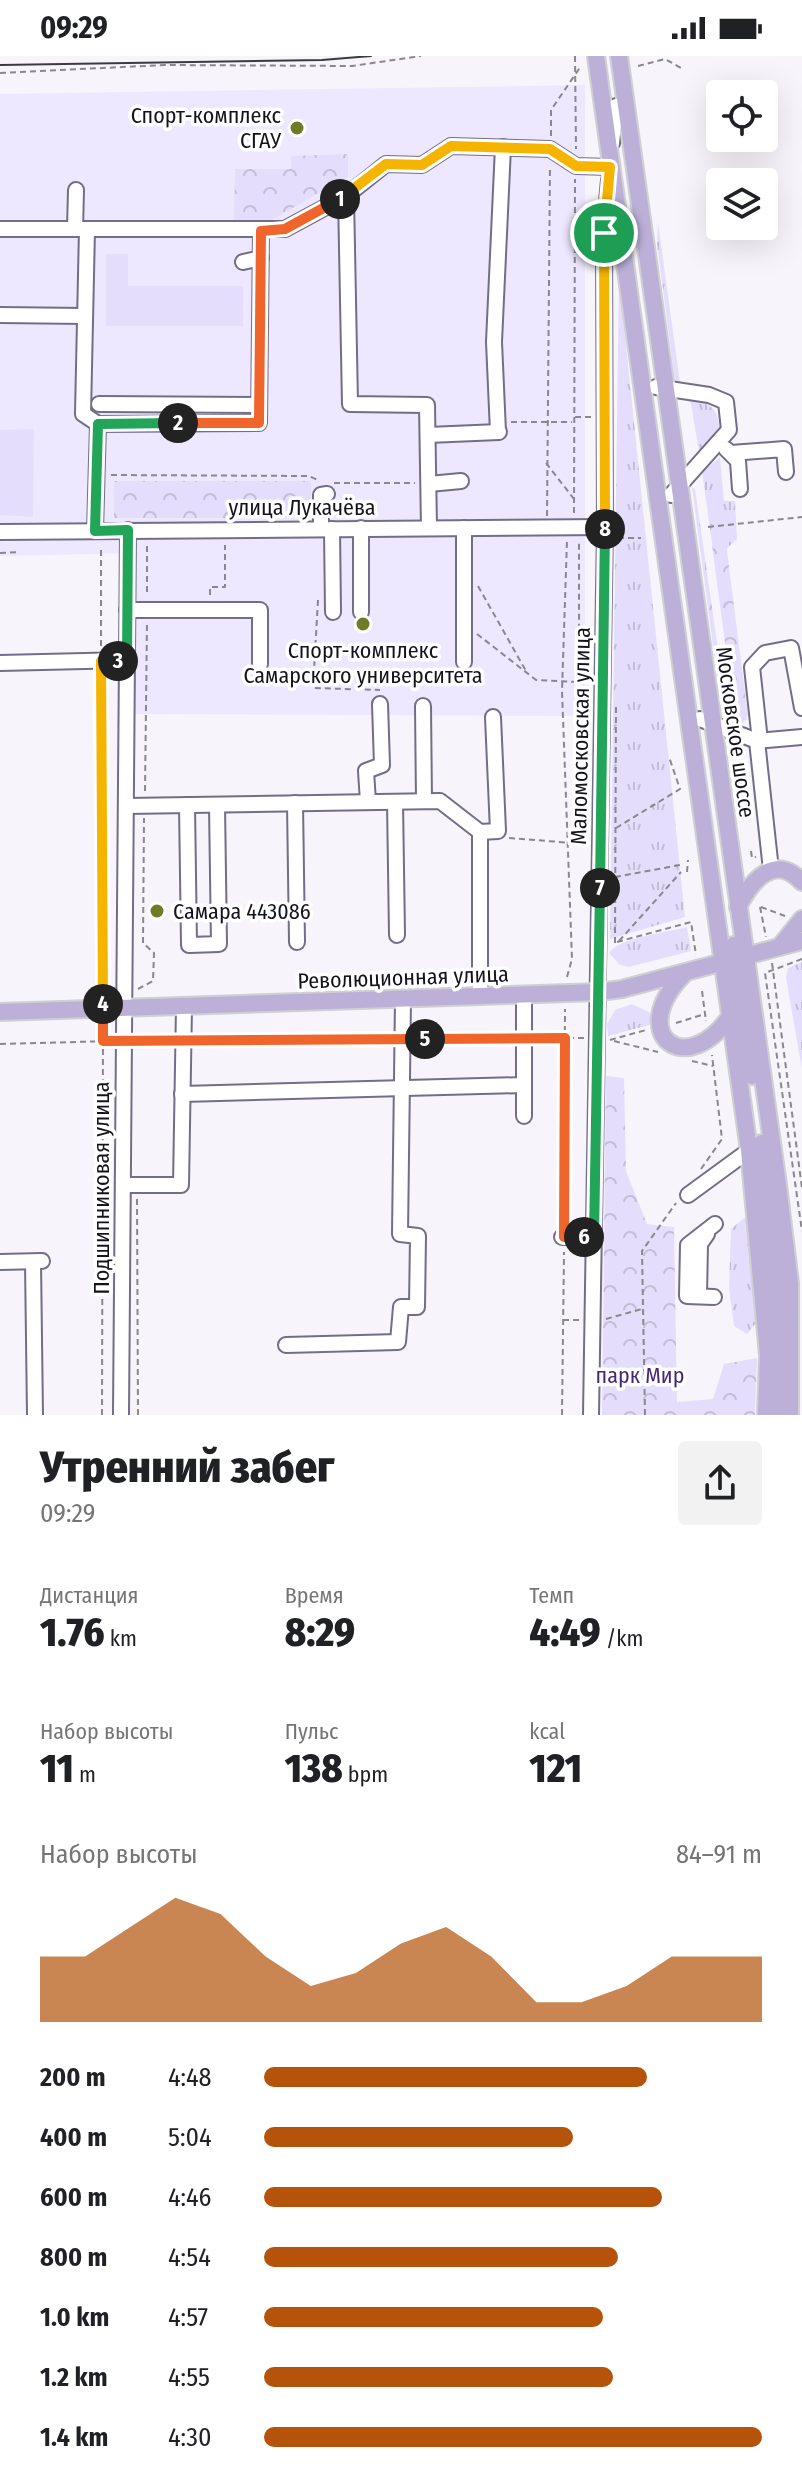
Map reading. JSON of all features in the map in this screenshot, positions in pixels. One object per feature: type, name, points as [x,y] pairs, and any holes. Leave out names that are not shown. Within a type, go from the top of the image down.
[{"type":"main road","name":"Московское шоссе","points":[[596,56],[610,167],[741,997],[755,1146],[768,1355],[766,1415]]},
{"type":"main road","name":"Московское шоссе","points":[[608,56],[661,388],[735,913],[731,1015],[755,1146],[780,1324],[778,1415]]},
{"type":"main road","name":"Московское шоссе","points":[[619,56],[661,388]]},
{"type":"main road","points":[[735,913],[766,863],[802,882]]},
{"type":"main road","points":[[781,945],[798,917]]},
{"type":"main road","name":"Революционная улица","points":[[0,1012],[599,992],[802,941]]},
{"type":"main road","name":"Московское шоссе","points":[[735,958],[790,1283],[790,1415]]},
{"type":"main road","points":[[685,972],[659,1006],[667,1040],[685,1048],[709,1041],[731,1015],[741,997]]},
{"type":"street","name":"Маломосковская улица","points":[[591,1415],[599,992],[608,830],[604,233],[616,106]]},
{"type":"street","points":[[0,229],[285,229],[346,196],[386,164],[422,165],[451,146],[550,149],[576,166],[610,167]]},
{"type":"street","points":[[428,435],[498,428],[494,342],[503,147]]},
{"type":"street","points":[[76,190],[85,316],[83,414],[98,424],[259,423],[261,231]]},
{"type":"street","points":[[346,196],[350,404],[427,405],[428,435],[421,486],[429,528]]},
{"type":"street","points":[[243,262],[261,258]]},
{"type":"street","points":[[0,315],[85,316]]},
{"type":"street","points":[[661,388],[709,395],[726,402],[729,430],[726,448],[676,491]]},
{"type":"street","points":[[99,404],[259,405]]},
{"type":"street","points":[[95,531],[98,424]]},
{"type":"street","points":[[726,448],[784,449],[786,472]]},
{"type":"street","points":[[726,448],[738,461],[740,489]]},
{"type":"street","points":[[421,486],[461,481]]},
{"type":"street","points":[[327,494],[321,495],[333,586],[333,612]]},
{"type":"street","name":"улица Лукачёва","points":[[0,532],[69,524],[95,531],[547,527],[574,530],[605,527]]},
{"type":"street","points":[[361,528],[361,612]]},
{"type":"street","points":[[464,528],[464,662]]},
{"type":"street","name":"Подшипниковая улица","points":[[121,1415],[130,1185],[124,1041],[130,1008],[126,806],[128,530]]},
{"type":"street","points":[[333,586],[361,586]]},
{"type":"street","points":[[127,610],[260,610],[260,664]]},
{"type":"street","points":[[766,863],[752,667],[765,653],[791,648],[802,708]]},
{"type":"street","points":[[0,663],[127,660]]},
{"type":"street","points":[[368,802],[366,771],[382,765],[380,704]]},
{"type":"street","points":[[423,706],[424,801]]},
{"type":"street","points":[[126,806],[440,801],[480,832],[498,831],[493,717]]},
{"type":"street","points":[[706,721],[758,741],[802,737]]},
{"type":"street","points":[[395,802],[397,935]]},
{"type":"street","points":[[295,803],[297,942]]},
{"type":"street","points":[[187,805],[189,945],[219,944],[217,805]]},
{"type":"street","points":[[480,832],[480,997]]},
{"type":"street","points":[[524,995],[524,1116]]},
{"type":"street","points":[[286,1345],[398,1342],[401,1307],[417,1307],[418,1236],[400,1234],[403,1000]]},
{"type":"street","points":[[130,1185],[181,1185],[184,1007]]},
{"type":"street","points":[[182,1094],[524,1085]]},
{"type":"street","points":[[683,1198],[755,1146]]},
{"type":"street","points":[[702,1296],[687,1296],[688,1245],[715,1224]]},
{"type":"street","points":[[563,1237],[594,1237]]},
{"type":"street","points":[[0,1262],[38,1261],[35,1415]]},
{"type":"path","points":[[0,73],[164,65],[352,66],[421,56]]},
{"type":"path","points":[[575,56],[577,125]]},
{"type":"path","points":[[638,66],[665,59],[681,68]]},
{"type":"path","points":[[547,527],[551,110],[581,66]]},
{"type":"path","points":[[464,623],[536,680],[579,682],[579,539],[574,530],[575,180]]},
{"type":"path","points":[[498,428],[598,417]]},
{"type":"path","points":[[546,462],[574,500]]},
{"type":"path","points":[[97,475],[309,476],[326,484],[421,486]]},
{"type":"path","points":[[708,527],[802,517]]},
{"type":"path","points":[[565,986],[572,959],[562,691],[565,680],[567,539],[574,530]]},
{"type":"path","points":[[210,610],[210,587],[225,587],[225,544]]},
{"type":"path","points":[[147,545],[143,943],[154,953],[153,981],[138,987],[130,1008],[137,1041],[611,1040],[705,1014]]},
{"type":"path","points":[[101,550],[102,1415]]},
{"type":"path","points":[[0,553],[19,552]]},
{"type":"path","points":[[478,584],[527,672]]},
{"type":"path","points":[[333,586],[316,603],[313,688],[380,688],[380,704]]},
{"type":"path","points":[[616,704],[608,830],[615,877],[617,943]]},
{"type":"path","points":[[669,757],[681,794]]},
{"type":"path","points":[[498,831],[514,841],[585,844],[680,789]]},
{"type":"path","points":[[751,851],[752,858],[766,863]]},
{"type":"path","points":[[687,872],[688,860]]},
{"type":"path","points":[[615,877],[680,865]]},
{"type":"path","points":[[617,943],[681,872]]},
{"type":"path","points":[[760,907],[798,917]]},
{"type":"path","points":[[608,944],[691,922],[696,955]]},
{"type":"path","points":[[802,959],[773,967],[765,973],[802,1231]]},
{"type":"path","points":[[775,984],[802,1188]]},
{"type":"path","points":[[695,1176],[722,1139],[702,991]]},
{"type":"path","points":[[562,1415],[565,1009]]},
{"type":"path","points":[[0,1044],[124,1041]]},
{"type":"path","points":[[130,1185],[138,1415]]},
{"type":"path","points":[[645,1415],[642,1251],[683,1198]]},
{"type":"path","points":[[600,1320],[643,1309]]},
{"type":"path","points":[[563,1320],[585,1320]]},
{"type":"shaded area","points":[[585,85],[585,716],[133,714],[134,553],[0,556],[0,94]]},
{"type":"green space","points":[[348,154],[348,177],[264,224],[234,223],[235,169],[291,169],[291,156]]},
{"type":"green space","points":[[658,223],[679,385],[675,382],[657,244]]},
{"type":"green space","points":[[106,254],[128,254],[128,286],[243,286],[243,326],[106,326]]},
{"type":"green space","points":[[619,277],[685,917],[610,939]]},
{"type":"green space","points":[[690,398],[713,409],[719,424],[720,432],[700,458]]},
{"type":"green space","points":[[34,429],[33,517],[0,515],[0,430]]},
{"type":"green space","points":[[720,457],[724,501],[735,501],[737,539],[724,551],[747,719],[738,727],[702,472]]},
{"type":"green space","points":[[114,481],[311,481],[311,518],[114,518]]},
{"type":"green space","points":[[692,487],[695,489],[728,719],[722,714]]},
{"type":"green space","points":[[726,543],[748,716],[735,718],[712,545]]},
{"type":"green space","points":[[687,927],[691,951],[629,967],[620,965],[609,953],[622,943]]},
{"type":"green space","points":[[802,962],[802,1069],[786,978],[788,968]]},
{"type":"green space","points":[[632,1004],[649,1012],[657,1023],[608,1036],[607,1024],[615,1010]]},
{"type":"green space","name":"парк Мир","points":[[606,1076],[624,1078],[626,1171],[647,1224],[674,1227],[677,1402],[713,1399],[724,1364],[757,1358],[755,1415],[602,1415]]},
{"type":"green space","points":[[744,1218],[749,1221],[756,1323],[747,1334],[734,1326],[729,1288],[731,1229]]},
{"type":"tram line","points":[[0,65],[322,60],[371,56]]},
{"type":"place","name":"Спорт-комплекс СГАУ","points":[[297,128]]},
{"type":"place","name":"Спорт-комплекс Самарского университета","points":[[363,624]]},
{"type":"place","name":"Самара 443086","points":[[157,911]]},
{"type":"route","points":[[451,146],[550,149],[576,166],[610,167],[604,233],[605,527],[594,1237],[564,1237],[565,1038],[103,1041],[101,661],[127,660],[128,530],[95,531],[98,424],[259,423],[261,231],[285,229],[346,196],[386,164],[422,165],[451,146]]}]
